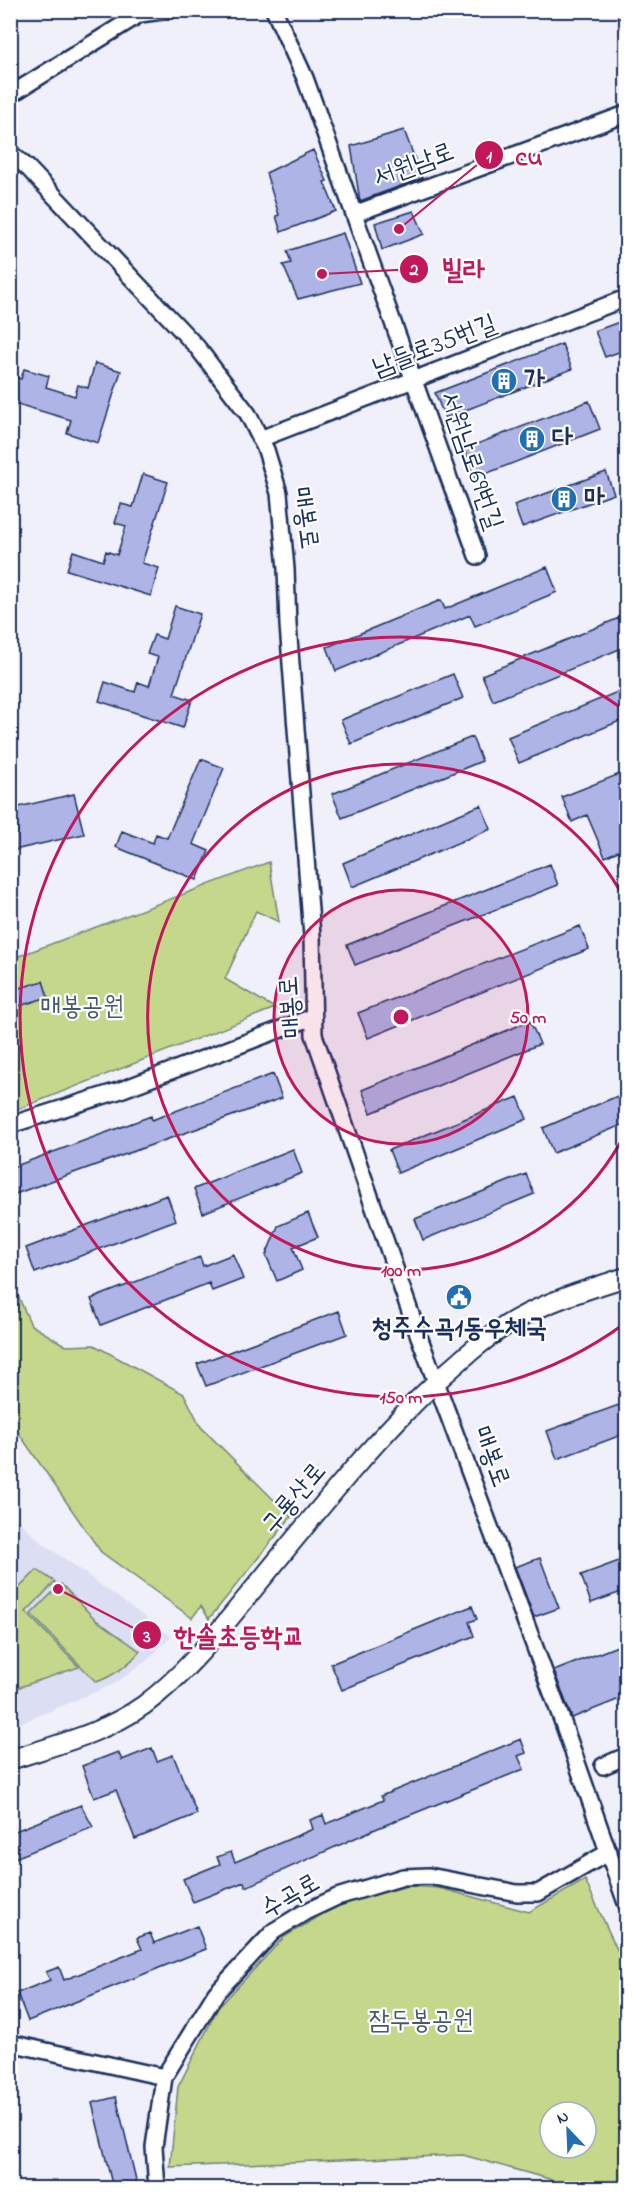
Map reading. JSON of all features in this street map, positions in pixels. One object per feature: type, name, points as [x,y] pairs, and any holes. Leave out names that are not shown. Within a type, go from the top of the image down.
[{"type":"street","points":[[10,95],[135,12],[170,10]]},
{"type":"street","name":"서원남로69번길","points":[[274,10],[304,78],[416,381],[477,556]]},
{"type":"street","name":"서원남로","points":[[354,213],[627,114]]},
{"type":"street","name":"매봉로","points":[[10,153],[36,177],[197,347],[248,414],[260,439],[279,494],[286,569],[288,625],[312,936],[314,1035],[414,1323],[627,1903]]},
{"type":"street","name":"남들로35번길","points":[[260,439],[416,381],[627,298]]},
{"type":"street","points":[[10,1125],[32,1120],[216,1056],[313,1017]]},
{"type":"street","points":[[10,1112],[32,1120]]},
{"type":"street","name":"구룡산로","points":[[10,1760],[122,1718],[144,1705],[176,1679],[211,1640],[356,1465],[407,1408],[467,1354],[515,1320],[576,1293],[627,1277]]},
{"type":"street","points":[[603,1766],[627,1756]]},
{"type":"street","name":"수곡로","points":[[157,2188],[154,2147],[164,2077],[216,1993],[274,1931],[305,1912],[337,1897],[403,1877],[429,1876],[517,1893],[538,1893],[609,1852]]},
{"type":"street","points":[[10,2043],[164,2077]]},
{"type":"shaded area","points":[[10,1507],[14,1516],[40,1541],[171,1636],[148,1660],[114,1684],[21,1723],[11,1725]]},
{"type":"green space","name":"매봉공원","points":[[269,862],[279,922],[256,911],[225,979],[275,1008],[11,1112],[11,959]]},
{"type":"green space","points":[[11,1280],[31,1325],[66,1346],[94,1345],[184,1394],[201,1427],[291,1517],[209,1619],[201,1606],[192,1618],[101,1552],[11,1422]]},
{"type":"green space","points":[[37,1570],[55,1582],[26,1612],[79,1667],[11,1690],[11,1580],[20,1587]]},
{"type":"green space","points":[[61,1584],[96,1620],[140,1651],[114,1674],[96,1682],[31,1614]]},
{"type":"green space","name":"잠두봉공원","points":[[585,1880],[626,1969],[626,2188],[561,2188],[549,2179],[463,2155],[170,2167],[178,2087],[218,2008],[284,1937],[340,1904],[408,1886],[439,1888],[529,1912]]},
{"type":"building","points":[[404,130],[422,178],[360,201],[351,146]]},
{"type":"building","points":[[313,150],[327,181],[324,182],[336,211],[281,232],[276,216],[279,215],[266,173]]},
{"type":"building","points":[[414,211],[424,234],[382,250],[375,223]]},
{"type":"building","points":[[343,233],[360,283],[298,299],[283,265],[291,263],[287,251]]},
{"type":"building","points":[[627,319],[627,349],[605,357],[595,331]]},
{"type":"building","name":"가","points":[[562,344],[572,369],[445,418],[435,393]]},
{"type":"building","points":[[95,363],[121,371],[98,443],[67,433],[71,420],[10,402],[10,375],[21,379],[24,369],[49,376],[46,387],[75,396],[78,385],[88,388]]},
{"type":"building","name":"다","points":[[589,401],[600,429],[475,478],[464,449]]},
{"type":"building","name":"마","points":[[606,472],[614,494],[522,527],[514,505]]},
{"type":"building","points":[[143,474],[168,482],[142,563],[159,568],[151,596],[67,570],[73,551],[103,561],[106,551],[117,555],[126,526],[115,523],[121,504],[133,507]]},
{"type":"building","points":[[547,567],[557,592],[475,626],[470,615],[336,671],[327,647],[441,600],[445,609]]},
{"type":"building","points":[[175,606],[200,614],[174,694],[192,700],[183,728],[99,701],[105,682],[135,692],[138,682],[149,686],[158,657],[147,654],[154,635],[165,639]]},
{"type":"building","points":[[619,618],[627,637],[627,646],[493,701],[482,675]]},
{"type":"building","points":[[453,674],[463,698],[351,744],[341,720]]},
{"type":"building","points":[[627,688],[627,718],[519,763],[508,737]]},
{"type":"building","points":[[472,737],[482,761],[342,818],[332,794]]},
{"type":"building","points":[[201,759],[224,768],[193,844],[209,851],[197,880],[116,847],[122,831],[153,843],[156,834],[167,838]]},
{"type":"building","points":[[627,771],[627,847],[605,857],[587,815],[572,822],[562,797]]},
{"type":"building","points":[[74,794],[84,834],[10,851],[10,809]]},
{"type":"building","points":[[481,805],[491,829],[352,887],[343,863]]},
{"type":"building","points":[[550,864],[558,885],[355,965],[347,945]]},
{"type":"building","points":[[580,926],[589,949],[368,1038],[358,1013]]},
{"type":"building","points":[[43,981],[48,997],[10,1009],[10,991]]},
{"type":"building","points":[[530,1021],[540,1044],[371,1113],[362,1090]]},
{"type":"building","points":[[273,1074],[282,1098],[15,1194],[10,1182],[10,1168],[151,1116],[152,1120]]},
{"type":"building","points":[[627,1092],[627,1123],[553,1153],[543,1128]]},
{"type":"building","points":[[518,1097],[527,1119],[398,1173],[389,1150]]},
{"type":"building","points":[[293,1149],[302,1173],[203,1213],[194,1189]]},
{"type":"building","points":[[526,1174],[534,1194],[423,1240],[415,1219]]},
{"type":"building","points":[[167,1195],[176,1220],[35,1273],[26,1248]]},
{"type":"building","points":[[308,1213],[318,1237],[293,1247],[302,1270],[277,1281],[266,1255],[278,1226]]},
{"type":"building","points":[[233,1254],[243,1279],[212,1291],[209,1283],[101,1325],[91,1299],[200,1257],[203,1266]]},
{"type":"building","points":[[339,1311],[347,1334],[206,1386],[197,1364]]},
{"type":"building","points":[[627,1402],[627,1433],[557,1459],[547,1431]]},
{"type":"building","points":[[540,1558],[559,1608],[534,1617],[515,1567]]},
{"type":"building","points":[[627,1558],[627,1590],[591,1603],[581,1575]]},
{"type":"building","points":[[472,1606],[477,1619],[469,1622],[474,1636],[342,1690],[331,1664]]},
{"type":"building","points":[[620,1645],[627,1660],[627,1696],[572,1718],[554,1671]]},
{"type":"building","points":[[521,1739],[526,1753],[518,1756],[524,1769],[373,1830],[246,1887],[244,1882],[193,1902],[183,1879],[220,1864],[217,1857],[231,1852],[235,1862],[313,1829],[310,1820],[323,1815],[326,1824],[383,1800],[381,1796]]},
{"type":"building","points":[[152,1748],[157,1761],[173,1755],[197,1814],[135,1839],[116,1790],[94,1798],[82,1766],[118,1752],[122,1760]]},
{"type":"building","points":[[81,1805],[93,1827],[10,1860],[10,1833]]},
{"type":"building","points":[[197,1926],[206,1949],[28,2021],[17,1993],[50,1980],[46,1972],[59,1967],[64,1980],[142,1949],[137,1938],[150,1933],[154,1943]]},
{"type":"building","points":[[116,2097],[138,2188],[113,2188],[92,2103]]},
{"type":"place","name":"cu","points":[[399,229]]},
{"type":"place","name":"빌라","points":[[322,274]]},
{"type":"place","name":"가","points":[[504,381]]},
{"type":"place","name":"다","points":[[532,439]]},
{"type":"place","name":"마","points":[[564,499]]},
{"type":"place","name":"청주수곡1동우체국","points":[[459,1297]]},
{"type":"place","name":"한솔초등학교","points":[[58,1589]]}]
